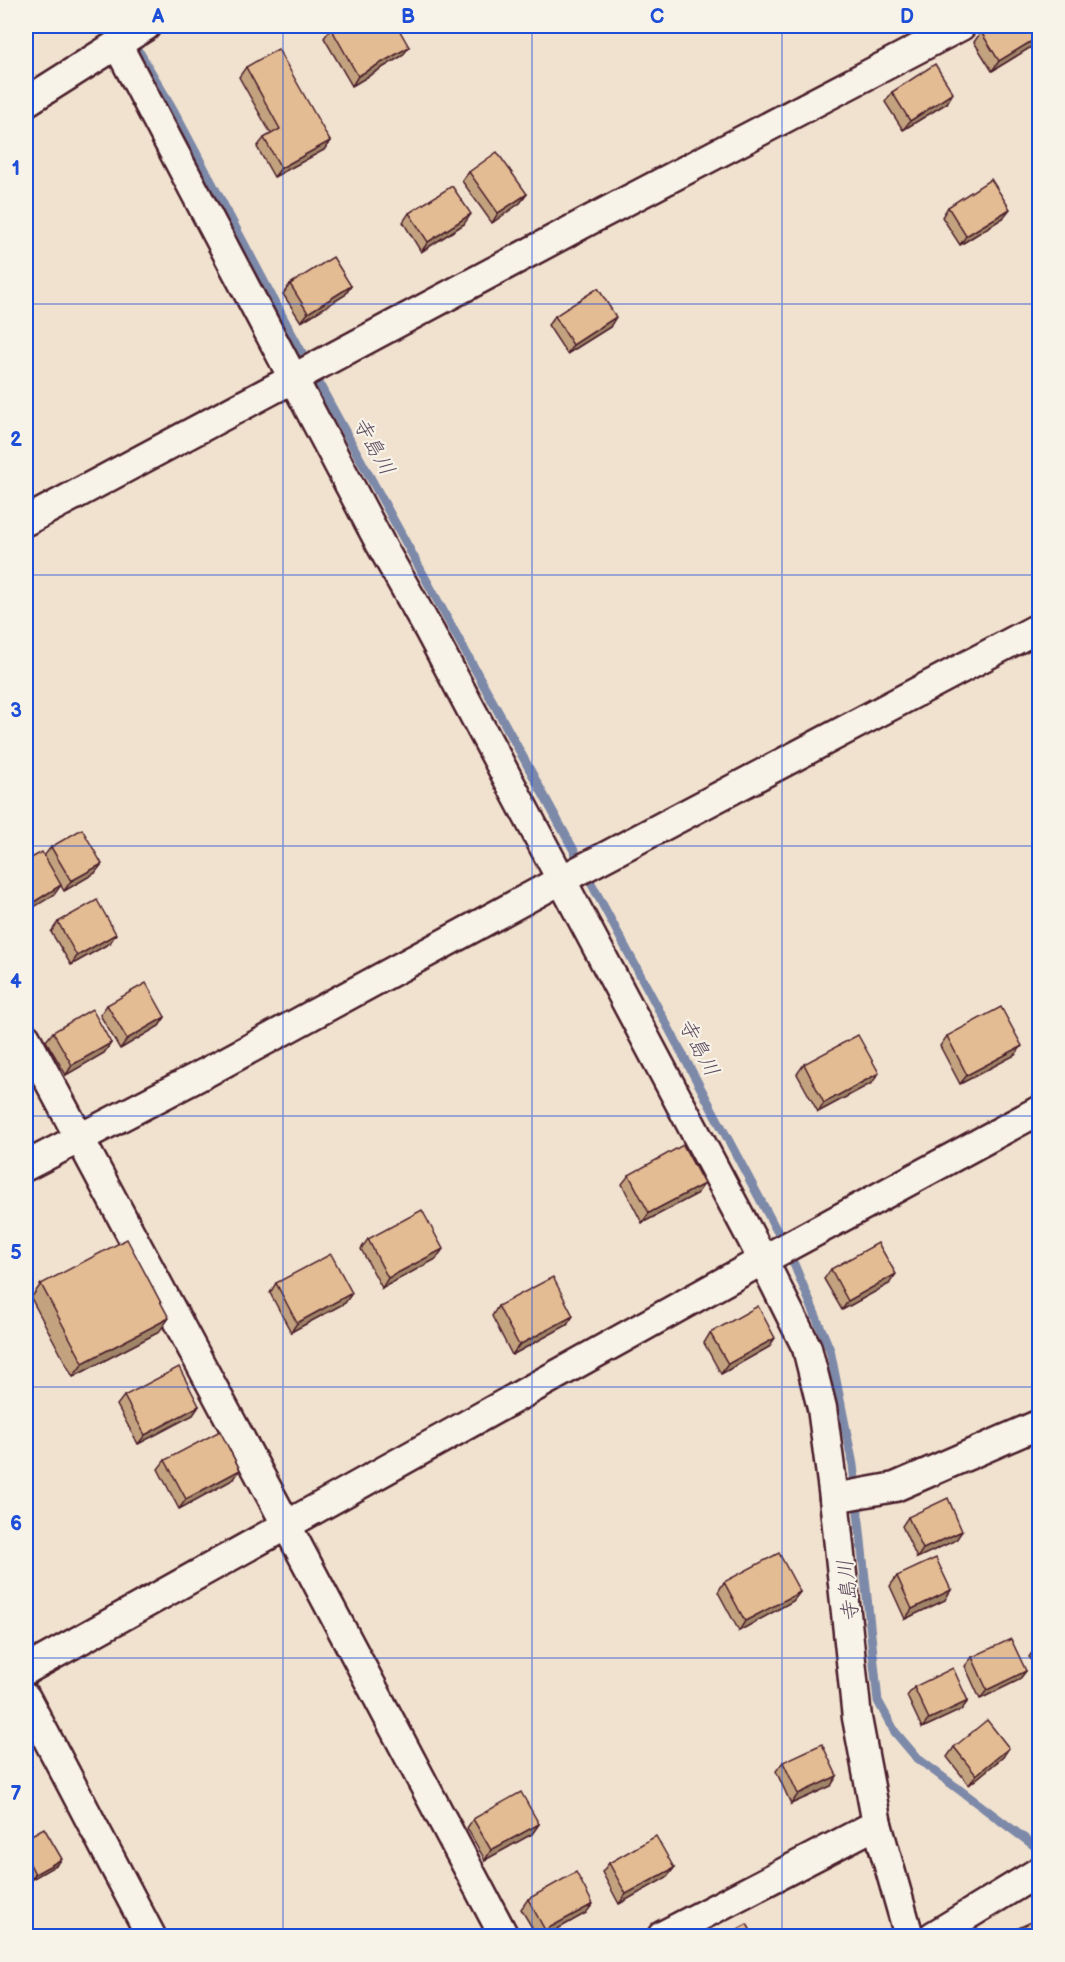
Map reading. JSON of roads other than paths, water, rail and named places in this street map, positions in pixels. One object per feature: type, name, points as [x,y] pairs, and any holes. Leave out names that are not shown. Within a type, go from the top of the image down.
[{"type":"street","points":[[26,102],[146,26]]},
{"type":"street","points":[[26,521],[590,220],[961,26]]},
{"type":"street","points":[[117,44],[306,373],[381,545],[430,632],[763,1260],[807,1348],[848,1496],[857,1718],[878,1824],[909,1936]]},
{"type":"street","points":[[26,1166],[207,1072],[561,880],[1040,627]]},
{"type":"street","points":[[26,1038],[504,1936]]},
{"type":"street","points":[[26,1670],[763,1260],[1040,1110]]},
{"type":"street","points":[[848,1496],[895,1487],[1040,1424]]},
{"type":"street","points":[[26,1698],[151,1936]]},
{"type":"street","points":[[662,1936],[878,1824]]},
{"type":"street","points":[[933,1936],[1040,1871]]},
{"type":"waterway","name":"寺島川","points":[[140,53],[174,111],[287,325],[577,856]]},
{"type":"waterway","name":"寺島川","points":[[589,879],[777,1231]]},
{"type":"waterway","name":"寺島川","points":[[794,1264],[830,1350],[853,1465],[878,1701],[895,1732],[917,1758],[1040,1850]]}]
